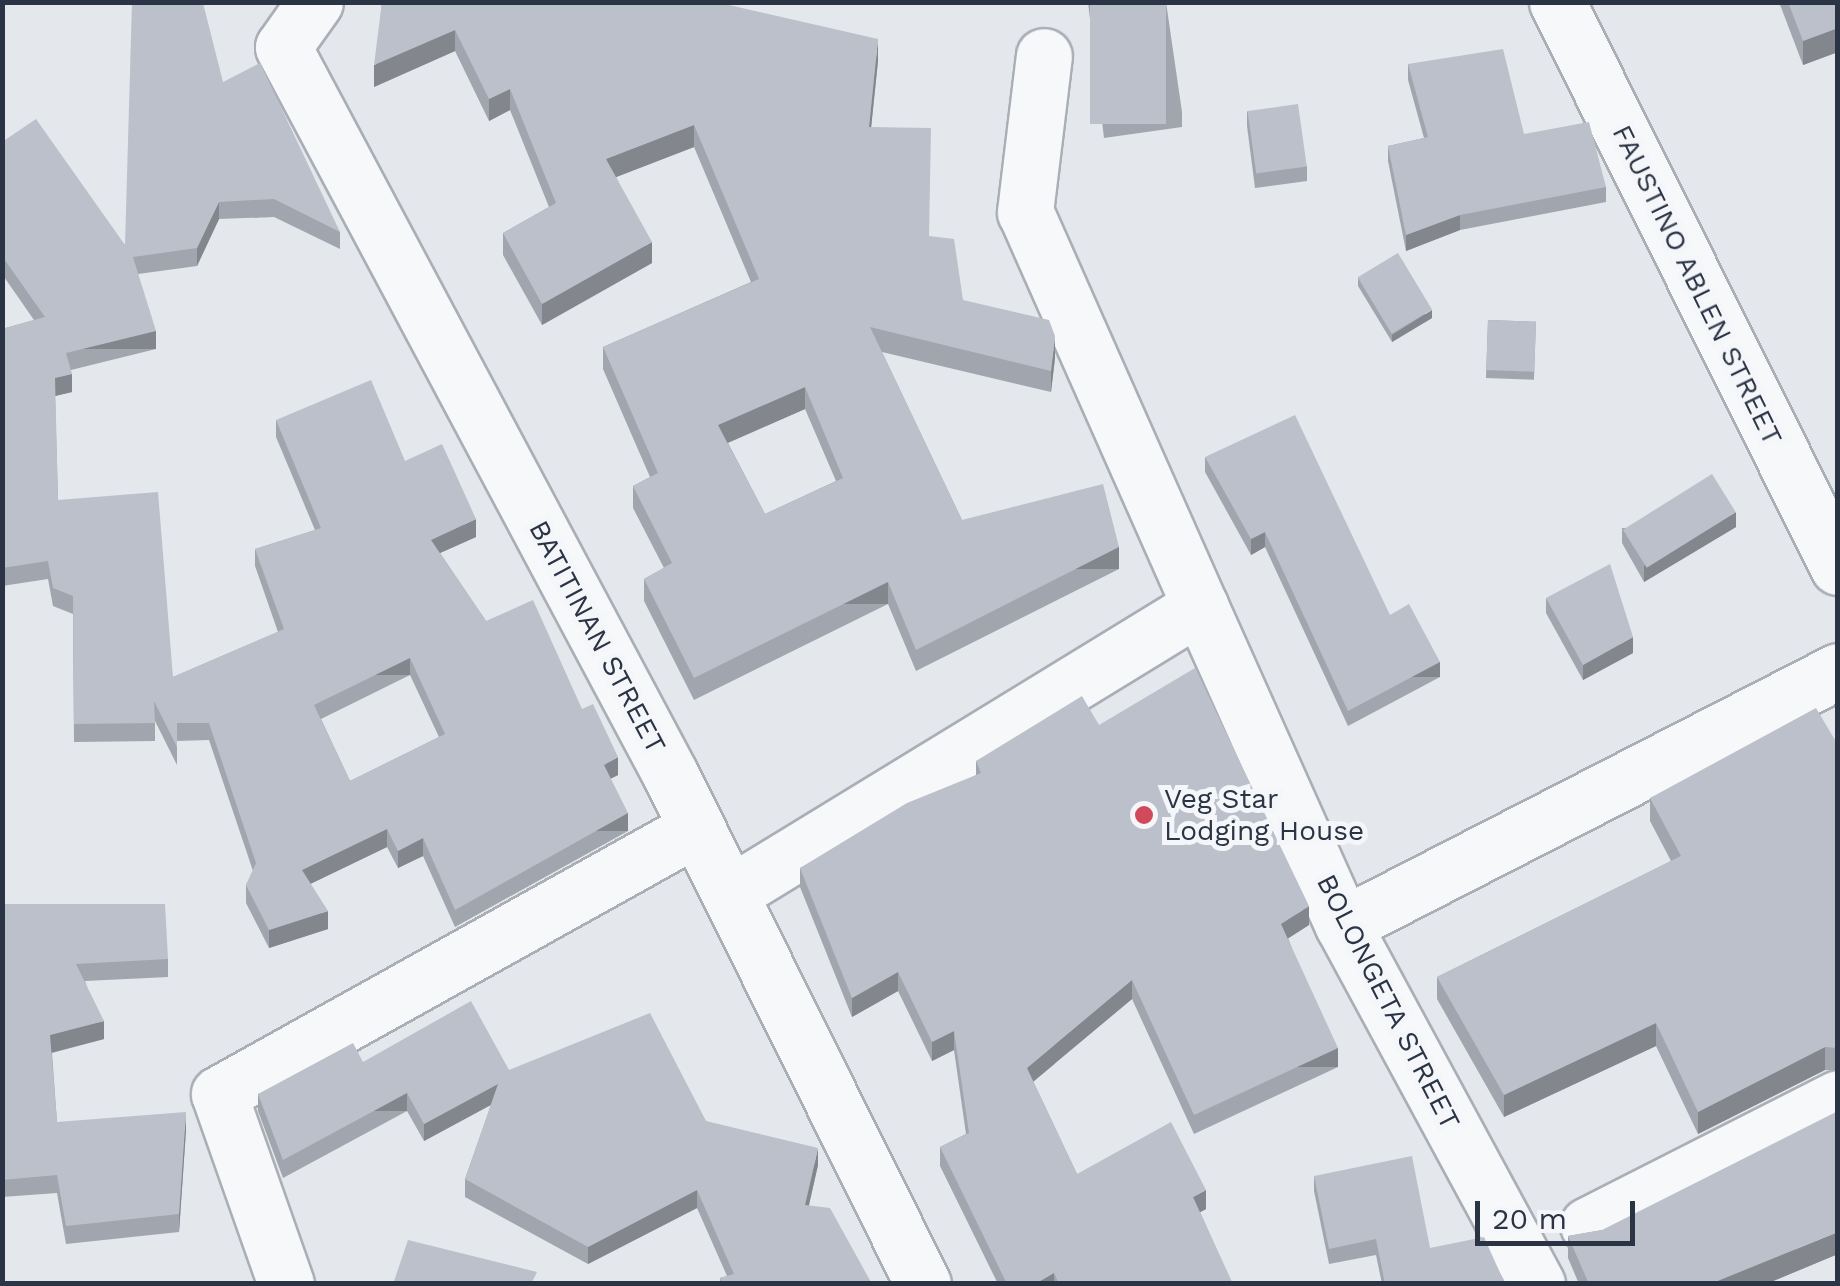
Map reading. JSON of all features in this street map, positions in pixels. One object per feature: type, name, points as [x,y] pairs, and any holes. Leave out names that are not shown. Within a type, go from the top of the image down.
[{"type":"street","name":"BATITINAN STREET","points":[[314,2],[283,47],[731,892],[923,1284]]},
{"type":"street","name":"FAUSTINO ABLEN STREET","points":[[1557,2],[1838,567]]},
{"type":"street","name":"BOLONGETA STREET","points":[[1044,56],[1025,212],[1344,926],[1537,1284]]},
{"type":"street","points":[[731,892],[1200,606]]},
{"type":"street","points":[[1344,926],[1838,671]]},
{"type":"street","points":[[286,1284],[219,1094],[697,828]]},
{"type":"street","points":[[1588,1225],[1838,1098]]},
{"type":"building","points":[[132,2],[203,3],[223,82],[260,63],[340,232],[274,199],[219,202],[197,248],[133,257],[156,331],[66,353],[72,374],[55,378],[58,500],[158,492],[173,677],[284,629],[255,549],[321,528],[276,420],[371,380],[405,461],[442,444],[476,519],[431,540],[486,621],[533,600],[582,709],[593,704],[618,757],[604,765],[628,813],[455,910],[423,838],[398,851],[387,829],[302,870],[328,911],[269,930],[246,885],[256,863],[209,723],[177,723],[177,747],[154,701],[155,723],[74,724],[73,596],[53,588],[48,561],[2,568],[2,329],[45,317],[2,256],[2,142],[36,119],[125,245]],"holes":[[[410,658],[445,734],[350,781],[314,705]]]},
{"type":"building","points":[[382,2],[716,2],[878,39],[869,127],[931,128],[929,236],[954,239],[963,300],[1049,320],[1055,336],[1051,371],[870,327],[962,520],[1103,484],[1119,547],[916,650],[888,582],[694,678],[644,579],[672,563],[633,486],[658,473],[603,347],[759,279],[694,125],[606,159],[652,242],[542,304],[503,233],[556,203],[510,89],[489,99],[455,30],[374,65]],"holes":[[[805,387],[843,478],[765,514],[718,425]]]},
{"type":"building","points":[[1090,2],[1166,2],[1166,124],[1090,124]]},
{"type":"building","points":[[1788,2],[1838,2],[1838,28],[1803,41]]},
{"type":"building","points":[[1503,49],[1524,134],[1589,122],[1606,187],[1460,215],[1406,235],[1388,146],[1428,137],[1408,64]]},
{"type":"building","points":[[1298,104],[1307,166],[1256,173],[1247,111]]},
{"type":"building","points":[[1398,253],[1432,310],[1392,334],[1358,277]]},
{"type":"building","points":[[1488,320],[1536,322],[1534,372],[1486,370]]},
{"type":"building","points":[[1295,415],[1390,615],[1409,604],[1440,662],[1348,711],[1265,532],[1251,539],[1205,457]]},
{"type":"building","points":[[1712,474],[1736,512],[1647,568],[1623,530]]},
{"type":"building","points":[[1610,564],[1633,637],[1583,665],[1546,598]]},
{"type":"building","points":[[1195,668],[1309,906],[1281,924],[1338,1048],[1194,1115],[1132,980],[1027,1068],[1077,1174],[1171,1122],[1206,1190],[1193,1197],[1233,1284],[1059,1284],[1054,1273],[1035,1284],[1007,1284],[940,1147],[969,1133],[954,1031],[932,1042],[898,972],[852,998],[800,868],[907,803],[981,773],[976,761],[1082,696],[1099,725]]},
{"type":"building","points":[[1816,708],[1838,745],[1838,1048],[1825,1047],[1698,1112],[1656,1023],[1504,1095],[1437,977],[1681,856],[1650,798]]},
{"type":"building","points":[[2,904],[165,904],[168,959],[76,964],[104,1021],[50,1035],[57,1122],[186,1112],[179,1214],[66,1226],[57,1175],[2,1180]]},
{"type":"building","points":[[471,1001],[509,1070],[650,1013],[706,1121],[818,1148],[805,1205],[830,1208],[872,1284],[722,1284],[720,1278],[734,1274],[697,1190],[588,1247],[465,1179],[498,1084],[424,1124],[407,1093],[283,1160],[258,1094],[353,1043],[363,1062]]},
{"type":"building","points":[[1838,1111],[1838,1232],[1710,1284],[1589,1284],[1568,1236],[1602,1230]]},
{"type":"building","points":[[1412,1156],[1430,1248],[1484,1237],[1505,1284],[1385,1284],[1376,1239],[1329,1249],[1314,1176]]},
{"type":"building","points":[[408,1240],[537,1272],[531,1284],[393,1284]]},
{"type":"place","name":"Veg Star Lodging House","points":[[1144,815]]}]
